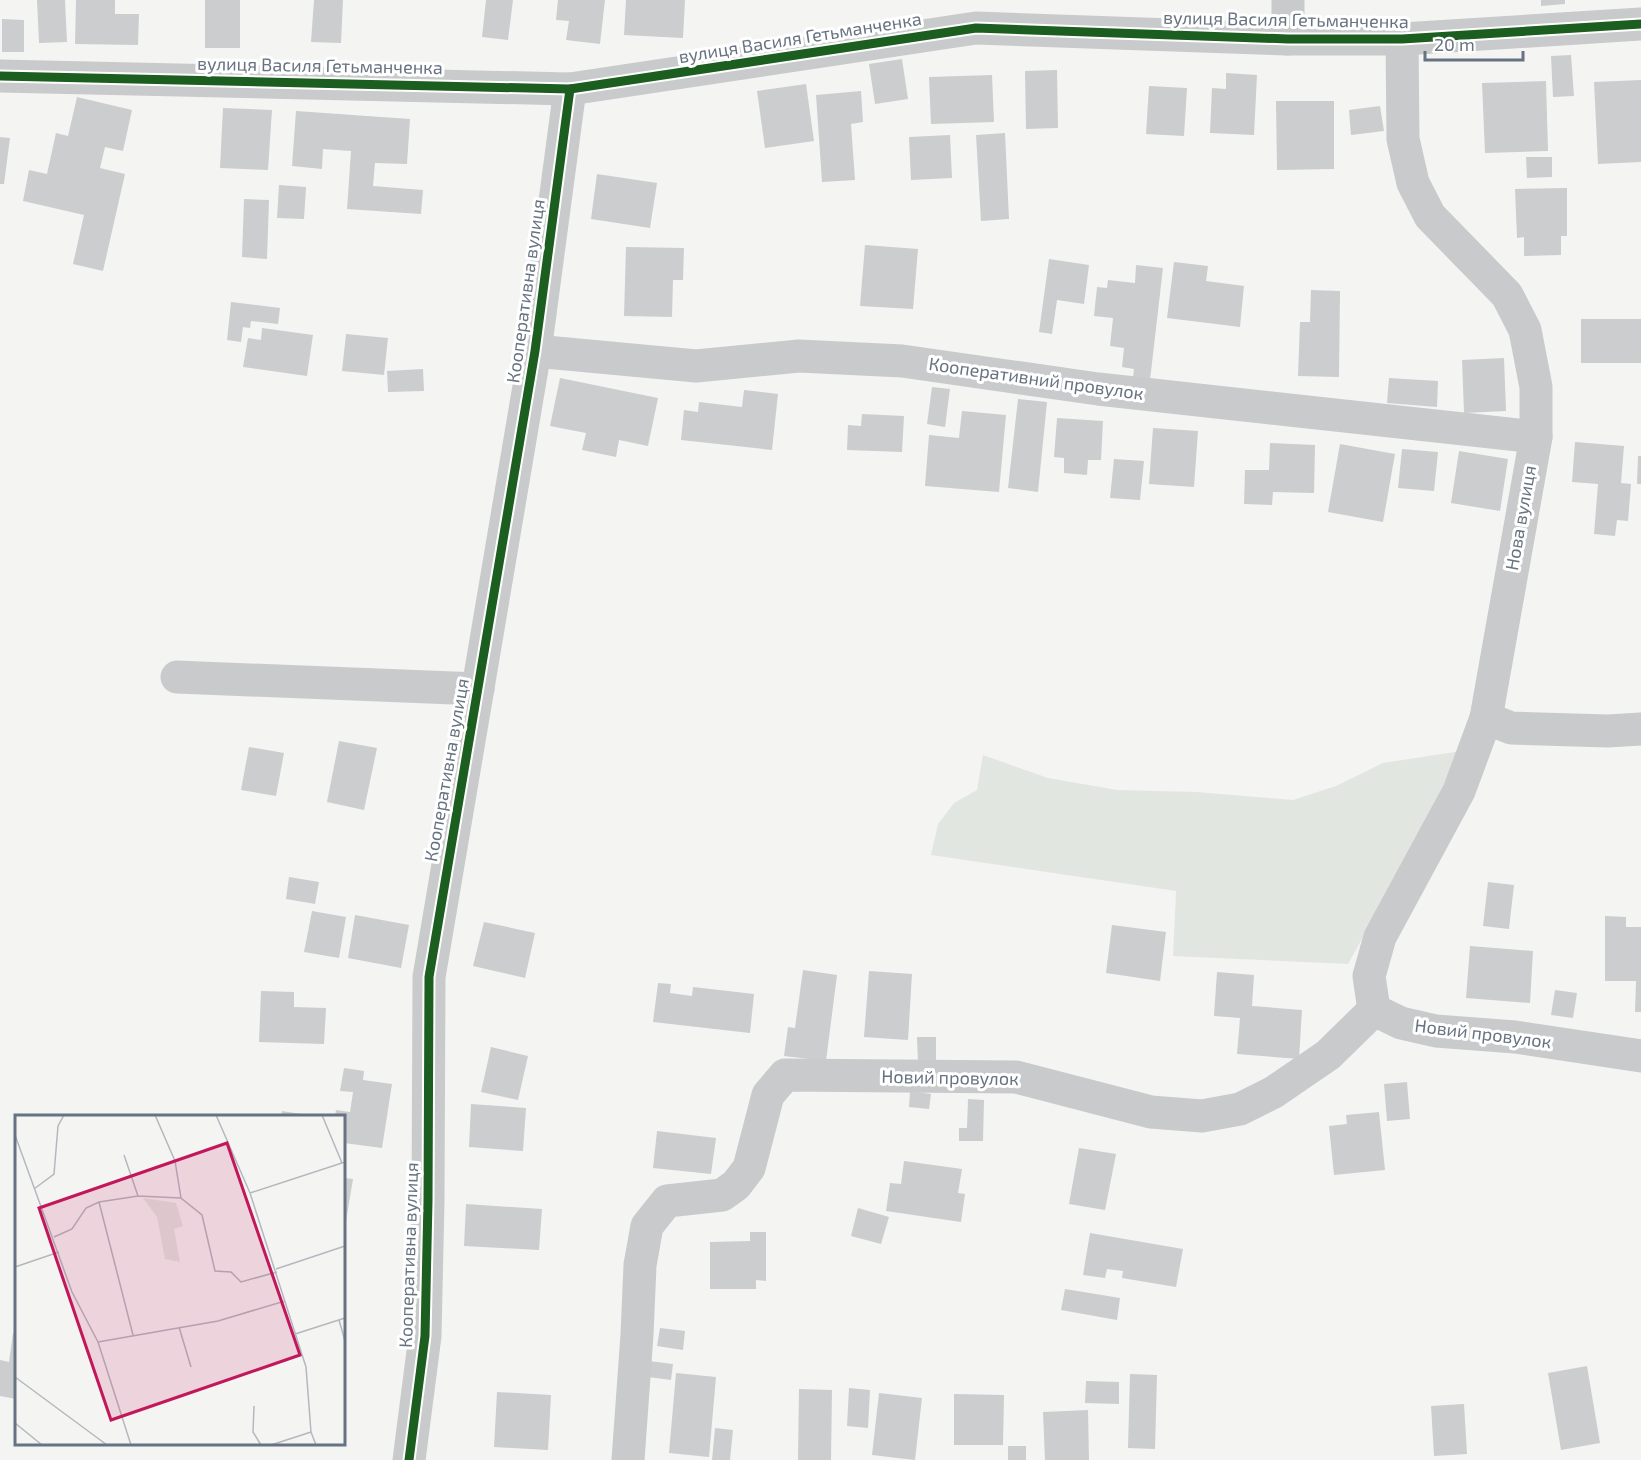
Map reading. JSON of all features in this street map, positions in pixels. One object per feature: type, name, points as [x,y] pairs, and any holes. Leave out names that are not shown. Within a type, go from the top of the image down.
[{"type":"street","points":[[1288,0],[1288,39]]},
{"type":"street","name":"вулиця Василя Гетьманченка","points":[[0,76],[570,89],[976,28],[1288,39],[1402,39],[1641,24]]},
{"type":"street","name":"Нова вулиця","points":[[1374,1010],[1368,976],[1380,937],[1459,791],[1486,718],[1536,436],[1536,387],[1525,330],[1507,295],[1430,216],[1413,183],[1403,139],[1402,39]]},
{"type":"street","name":"Кооперативна вулиця","points":[[409,1460],[425,1336],[429,977],[535,351],[570,89]]},
{"type":"street","name":"Кооперативний провулок","points":[[535,351],[696,366],[799,356],[902,361],[1098,389],[1536,436]]},
{"type":"street","points":[[177,677],[478,689]]},
{"type":"street","points":[[1486,718],[1511,728],[1608,731],[1641,729]]},
{"type":"street","name":"Новий провулок","points":[[628,1460],[640,1265],[647,1226],[667,1201],[722,1196],[736,1185],[749,1168],[768,1095],[785,1075],[1016,1077],[1151,1112],[1202,1116],[1240,1109],[1274,1092],[1328,1055],[1374,1010],[1401,1023],[1436,1031],[1515,1037],[1641,1056]]},
{"type":"shaded area","points":[[1461,751],[1348,964],[1173,956],[1176,891],[931,855],[938,824],[954,803],[977,790],[983,755],[1048,778],[1117,790],[1196,792],[1293,800],[1336,786],[1383,763]]},
{"type":"building","points":[[37,0],[65,0],[67,42],[39,43]]},
{"type":"building","points":[[76,0],[115,0],[115,14],[139,14],[138,45],[75,44]]},
{"type":"building","points":[[205,0],[240,0],[240,48],[205,48]]},
{"type":"building","points":[[314,0],[343,0],[341,43],[311,42]]},
{"type":"building","points":[[486,0],[513,0],[508,40],[482,37]]},
{"type":"building","points":[[558,0],[605,0],[600,44],[566,40],[569,21],[556,20]]},
{"type":"building","points":[[626,0],[685,0],[683,38],[624,35]]},
{"type":"building","points":[[1541,0],[1565,0],[1565,4],[1541,6]]},
{"type":"building","points":[[2,19],[24,20],[24,52],[2,52]]},
{"type":"building","points":[[1571,55],[1574,96],[1553,97],[1551,56]]},
{"type":"building","points":[[902,59],[908,99],[875,104],[869,64]]},
{"type":"building","points":[[1057,70],[1058,128],[1026,129],[1025,71]]},
{"type":"building","points":[[1226,73],[1257,75],[1254,135],[1210,133],[1212,88],[1226,89]]},
{"type":"building","points":[[992,75],[994,122],[931,124],[929,77]]},
{"type":"building","points":[[1641,80],[1641,162],[1598,164],[1594,82]]},
{"type":"building","points":[[1546,81],[1548,151],[1485,153],[1482,83]]},
{"type":"building","points":[[806,84],[814,141],[765,148],[757,91]]},
{"type":"building","points":[[1149,86],[1187,88],[1184,136],[1146,134]]},
{"type":"building","points":[[861,91],[863,122],[851,124],[855,180],[822,182],[816,95]]},
{"type":"building","points":[[77,97],[132,110],[123,151],[105,147],[100,168],[125,174],[103,271],[73,264],[84,215],[23,201],[29,170],[47,174],[56,133],[68,136]]},
{"type":"building","points":[[1276,101],[1334,101],[1334,169],[1277,170]]},
{"type":"building","points":[[1380,106],[1384,131],[1351,135],[1349,110]]},
{"type":"building","points":[[223,108],[272,110],[268,170],[220,168]]},
{"type":"building","points":[[296,111],[410,119],[407,164],[375,163],[373,186],[423,190],[421,214],[347,209],[351,151],[323,149],[322,169],[292,166]]},
{"type":"building","points":[[1005,133],[1009,219],[981,221],[976,135]]},
{"type":"building","points":[[950,135],[952,178],[911,180],[909,137]]},
{"type":"building","points":[[0,137],[10,138],[4,184],[0,184]]},
{"type":"building","points":[[1526,157],[1552,157],[1552,177],[1527,178]]},
{"type":"building","points":[[597,174],[657,183],[650,228],[591,219]]},
{"type":"building","points":[[279,185],[306,187],[304,219],[277,218]]},
{"type":"building","points":[[1567,188],[1567,236],[1561,236],[1561,255],[1524,256],[1524,237],[1517,238],[1515,189]]},
{"type":"building","points":[[244,199],[269,200],[267,259],[242,257]]},
{"type":"building","points":[[865,245],[918,249],[913,309],[860,306]]},
{"type":"building","points":[[626,247],[684,248],[683,280],[673,280],[672,317],[624,316]]},
{"type":"building","points":[[1049,259],[1089,265],[1084,304],[1057,300],[1052,334],[1039,332]]},
{"type":"building","points":[[1174,262],[1208,266],[1206,281],[1244,286],[1240,327],[1167,318]]},
{"type":"building","points":[[1136,265],[1163,268],[1150,380],[1133,378],[1134,369],[1122,367],[1124,348],[1110,346],[1113,318],[1094,316],[1097,287],[1107,288],[1108,280],[1135,283]]},
{"type":"building","points":[[1311,290],[1340,291],[1339,377],[1298,376],[1300,322],[1310,322]]},
{"type":"building","points":[[231,302],[280,308],[278,324],[251,321],[250,328],[243,327],[241,342],[227,340]]},
{"type":"building","points":[[1581,319],[1641,319],[1641,363],[1581,363]]},
{"type":"building","points":[[262,328],[313,335],[307,376],[243,367],[248,338],[261,340]]},
{"type":"building","points":[[346,334],[388,338],[384,375],[342,371]]},
{"type":"building","points":[[1504,358],[1506,411],[1464,413],[1462,360]]},
{"type":"building","points":[[423,369],[424,391],[388,392],[387,371]]},
{"type":"building","points":[[560,378],[658,398],[648,446],[619,440],[616,457],[582,450],[586,433],[550,426]]},
{"type":"building","points":[[1389,378],[1438,381],[1437,407],[1387,403]]},
{"type":"building","points":[[932,387],[950,389],[945,427],[927,424]]},
{"type":"building","points":[[744,390],[778,394],[772,450],[681,440],[684,410],[698,412],[699,402],[742,407]]},
{"type":"building","points":[[1018,399],[1047,402],[1038,492],[1008,488]]},
{"type":"building","points":[[962,411],[1006,415],[999,492],[925,486],[929,435],[959,438]]},
{"type":"building","points":[[862,414],[904,416],[902,452],[847,450],[848,425],[861,426]]},
{"type":"building","points":[[1057,418],[1103,421],[1101,460],[1088,460],[1087,475],[1064,473],[1064,458],[1054,457]]},
{"type":"building","points":[[1153,428],[1198,431],[1194,487],[1149,484]]},
{"type":"building","points":[[1575,442],[1624,446],[1621,483],[1631,484],[1628,521],[1617,520],[1615,536],[1594,534],[1598,484],[1572,482]]},
{"type":"building","points":[[1270,443],[1315,445],[1314,493],[1273,492],[1272,505],[1244,504],[1245,470],[1269,470]]},
{"type":"building","points":[[1340,444],[1395,454],[1383,522],[1328,512]]},
{"type":"building","points":[[1402,449],[1438,452],[1434,491],[1398,488]]},
{"type":"building","points":[[1459,451],[1508,459],[1500,511],[1451,503]]},
{"type":"building","points":[[1638,456],[1641,456],[1641,484],[1637,484]]},
{"type":"building","points":[[1114,459],[1144,461],[1140,500],[1110,498]]},
{"type":"building","points":[[339,741],[377,748],[364,810],[327,802]]},
{"type":"building","points":[[249,747],[284,753],[276,796],[241,790]]},
{"type":"building","points":[[289,877],[319,882],[315,904],[286,899]]},
{"type":"building","points":[[1488,882],[1514,885],[1509,929],[1483,926]]},
{"type":"building","points":[[312,911],[346,917],[339,958],[304,952]]},
{"type":"building","points":[[355,915],[409,925],[401,968],[348,958]]},
{"type":"building","points":[[1605,916],[1626,917],[1626,927],[1641,927],[1641,1012],[1635,1012],[1636,981],[1605,981]]},
{"type":"building","points":[[484,922],[535,933],[525,978],[473,966]]},
{"type":"building","points":[[1112,925],[1166,932],[1160,981],[1106,973]]},
{"type":"building","points":[[1470,946],[1533,951],[1530,1003],[1466,998]]},
{"type":"building","points":[[803,970],[837,975],[826,1061],[784,1056],[788,1027],[795,1028]]},
{"type":"building","points":[[869,971],[912,974],[908,1040],[864,1037]]},
{"type":"building","points":[[1217,972],[1254,975],[1252,1006],[1302,1010],[1299,1059],[1237,1054],[1240,1018],[1214,1016]]},
{"type":"building","points":[[658,983],[671,984],[670,993],[692,996],[693,987],[754,994],[750,1033],[653,1022]]},
{"type":"building","points":[[1555,990],[1577,993],[1573,1018],[1551,1015]]},
{"type":"building","points":[[261,991],[294,992],[294,1007],[326,1008],[324,1044],[259,1042]]},
{"type":"building","points":[[917,1037],[936,1037],[936,1063],[918,1063]]},
{"type":"building","points":[[491,1047],[528,1056],[518,1100],[481,1092]]},
{"type":"building","points":[[344,1068],[364,1071],[363,1080],[392,1084],[382,1148],[345,1143],[345,1115],[335,1115],[336,1110],[350,1112],[353,1092],[340,1091]]},
{"type":"building","points":[[1407,1082],[1410,1119],[1387,1121],[1384,1084]]},
{"type":"building","points":[[910,1091],[931,1094],[929,1109],[909,1107]]},
{"type":"building","points":[[968,1099],[984,1100],[983,1141],[959,1141],[959,1128],[967,1128]]},
{"type":"building","points":[[471,1104],[526,1108],[523,1151],[469,1147]]},
{"type":"building","points":[[282,1111],[308,1115],[281,1115]]},
{"type":"building","points":[[1379,1112],[1385,1170],[1334,1175],[1329,1126],[1347,1124],[1346,1115]]},
{"type":"building","points":[[657,1131],[716,1138],[711,1174],[653,1168]]},
{"type":"building","points":[[1079,1148],[1116,1154],[1105,1210],[1069,1204]]},
{"type":"building","points":[[904,1161],[962,1169],[958,1193],[965,1194],[961,1222],[886,1211],[890,1183],[901,1184]]},
{"type":"building","points":[[345,1178],[353,1179],[345,1227]]},
{"type":"building","points":[[466,1204],[542,1209],[539,1250],[464,1246]]},
{"type":"building","points":[[858,1208],[889,1217],[881,1244],[851,1236]]},
{"type":"building","points":[[750,1232],[766,1232],[766,1281],[756,1280],[756,1289],[710,1289],[710,1242],[750,1241]]},
{"type":"building","points":[[1090,1233],[1183,1249],[1176,1287],[1122,1278],[1123,1271],[1107,1269],[1105,1278],[1083,1275]]},
{"type":"building","points":[[1065,1289],[1120,1298],[1117,1320],[1061,1310]]},
{"type":"building","points":[[660,1328],[685,1331],[683,1350],[657,1346]]},
{"type":"building","points":[[13,1333],[15,1333],[15,1399],[0,1396],[0,1360],[9,1362]]},
{"type":"building","points":[[649,1361],[673,1364],[671,1380],[648,1377]]},
{"type":"building","points":[[1587,1366],[1600,1443],[1561,1450],[1548,1373]]},
{"type":"building","points":[[676,1373],[716,1377],[709,1457],[669,1453]]},
{"type":"building","points":[[1130,1374],[1157,1375],[1155,1449],[1128,1448]]},
{"type":"building","points":[[1086,1381],[1119,1382],[1119,1404],[1085,1403]]},
{"type":"building","points":[[849,1388],[870,1390],[868,1428],[847,1426]]},
{"type":"building","points":[[799,1389],[832,1390],[831,1460],[798,1460]]},
{"type":"building","points":[[497,1392],[551,1395],[548,1450],[494,1447]]},
{"type":"building","points":[[879,1393],[922,1398],[915,1460],[872,1455]]},
{"type":"building","points":[[954,1394],[1004,1395],[1003,1445],[954,1445]]},
{"type":"building","points":[[1464,1404],[1467,1454],[1434,1456],[1431,1406]]},
{"type":"building","points":[[1088,1410],[1089,1460],[1045,1460],[1043,1412]]},
{"type":"building","points":[[715,1428],[733,1430],[730,1460],[712,1460]]},
{"type":"building","points":[[1008,1446],[1026,1446],[1026,1460],[1008,1460]]},
{"type":"cycle path","points":[[0,76],[570,89],[976,28],[1288,39],[1402,39],[1641,24]]},
{"type":"cycle path","points":[[409,1460],[425,1336],[429,977],[535,351],[570,89]]}]
